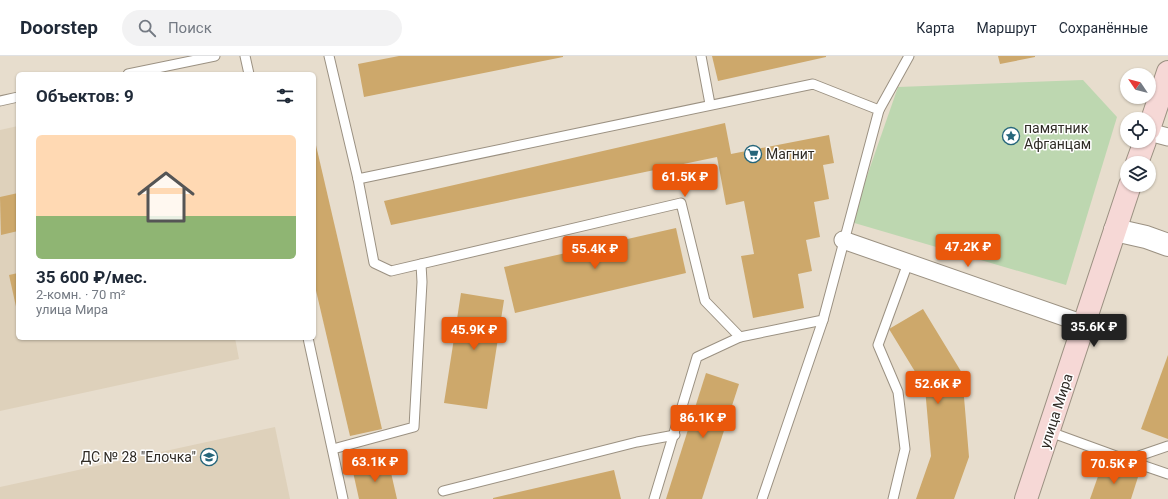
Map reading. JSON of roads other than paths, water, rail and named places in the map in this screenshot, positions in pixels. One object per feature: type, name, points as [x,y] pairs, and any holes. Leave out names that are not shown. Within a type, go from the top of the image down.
[{"type":"main road","points":[[1155,112],[1168,72]]},
{"type":"main road","name":"улица Мира","points":[[1026,499],[1050,432],[1128,192]]},
{"type":"street","points":[[1156,133],[1168,137]]},
{"type":"street","points":[[1115,230],[1146,237],[1168,245]]},
{"type":"street","points":[[843,240],[1084,324]]},
{"type":"lane","points":[[138,72],[215,56]]},
{"type":"lane","points":[[245,56],[249,72]]},
{"type":"lane","points":[[329,56],[358,179],[374,263],[392,271],[681,203],[705,301],[740,337]]},
{"type":"lane","points":[[700,56],[710,104]]},
{"type":"lane","points":[[762,499],[823,320],[843,240],[879,110],[909,56]]},
{"type":"lane","points":[[358,179],[710,104],[813,84],[879,110]]},
{"type":"lane","points":[[0,101],[16,97]]},
{"type":"lane","points":[[893,499],[905,449],[898,392],[878,345],[908,263]]},
{"type":"lane","points":[[333,448],[414,427],[422,282],[421,264]]},
{"type":"lane","points":[[654,499],[675,435],[697,357],[740,337],[823,320]]},
{"type":"lane","points":[[308,340],[343,499]]},
{"type":"lane","points":[[1050,432],[1168,474]]},
{"type":"lane","points":[[443,492],[637,442],[675,435]]},
{"type":"lane","points":[[1127,460],[1168,446]]},
{"type":"place","name":"памятник Афганцам","points":[[1011,136]]},
{"type":"place","name":"Магнит","points":[[753,154]]},
{"type":"place","name":"ДС № 28 \"Елочка\"","points":[[209,457]]}]
